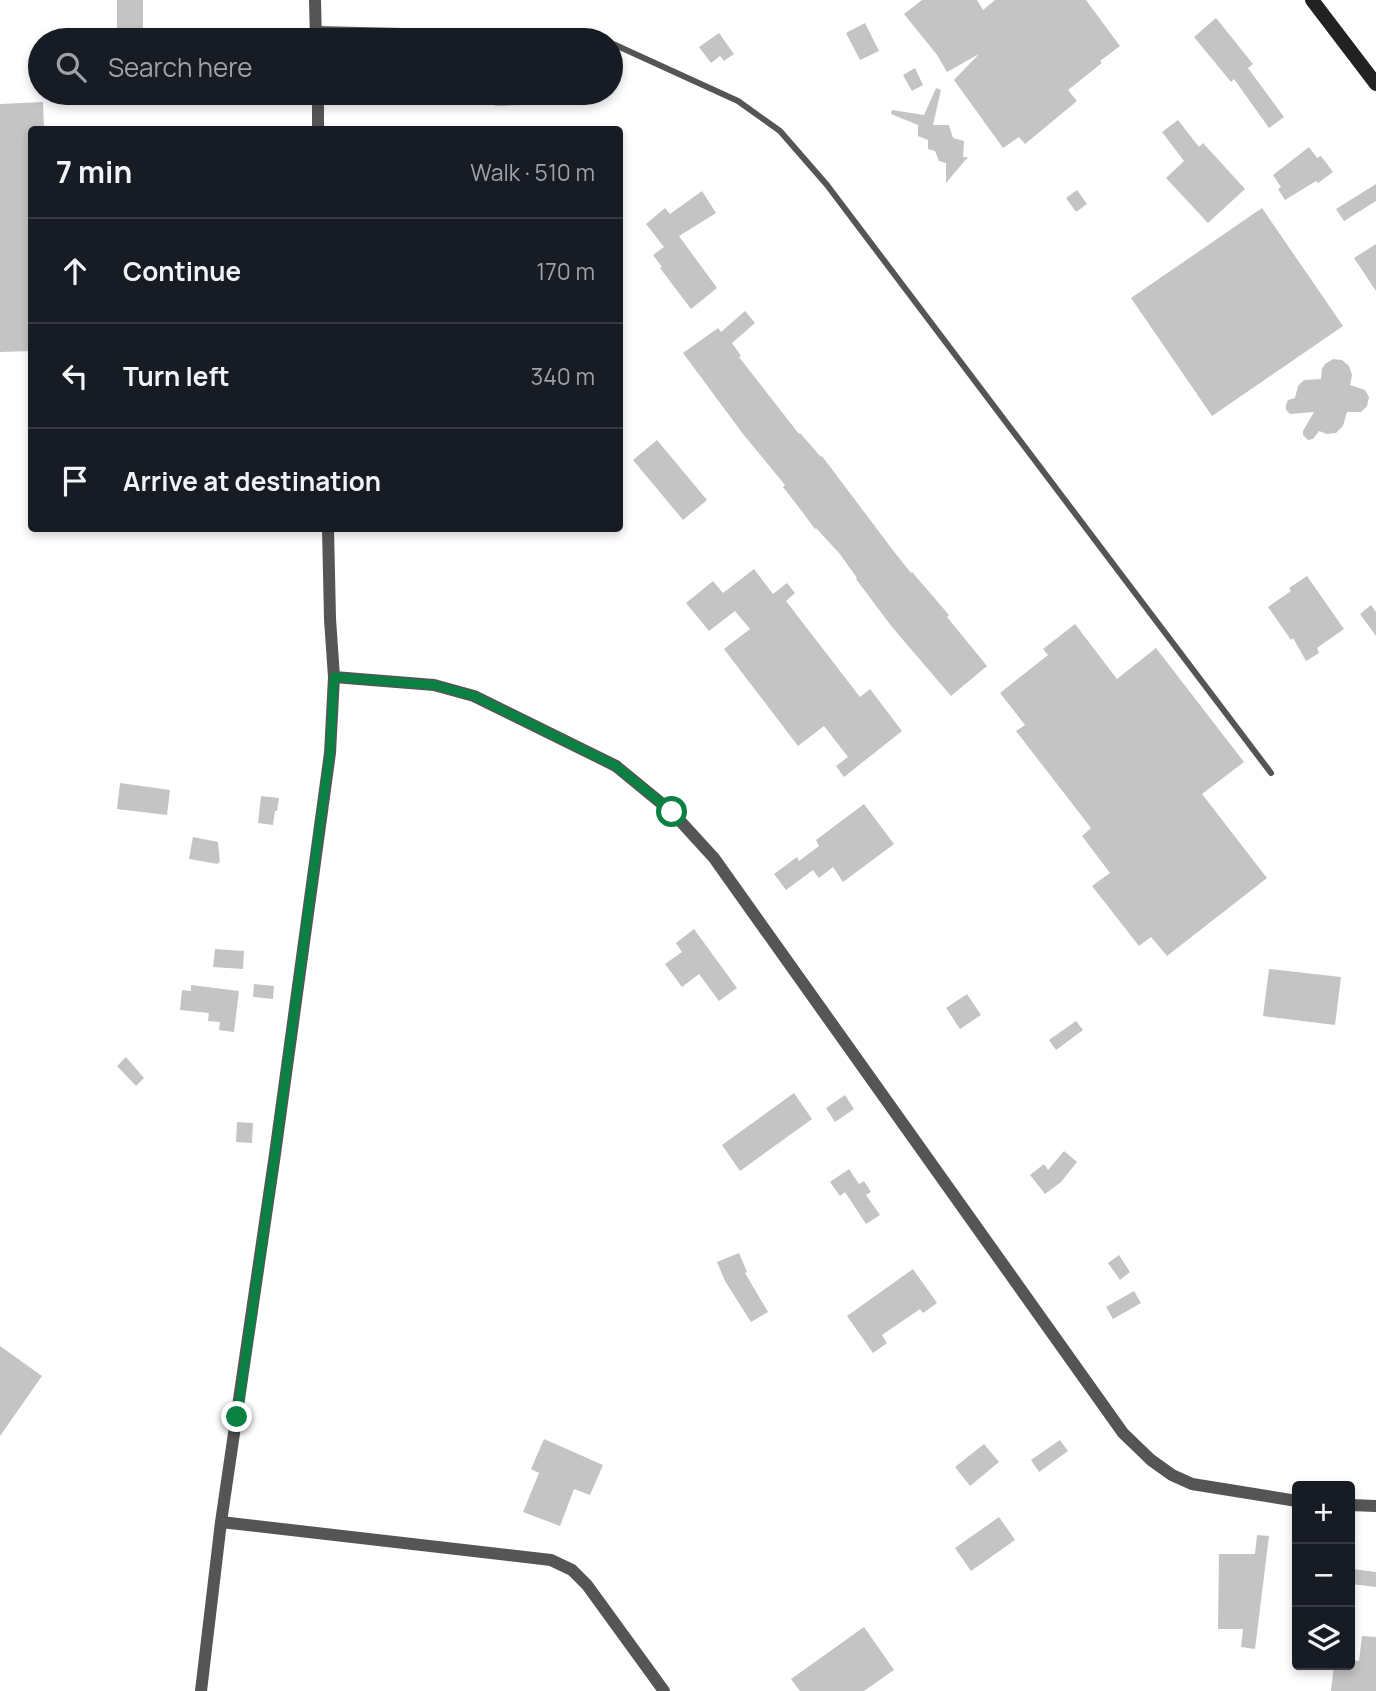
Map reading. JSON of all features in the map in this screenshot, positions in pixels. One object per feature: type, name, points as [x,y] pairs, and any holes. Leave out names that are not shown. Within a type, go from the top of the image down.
[{"type":"main road","points":[[1312,0],[1376,84]]},
{"type":"street","points":[[315,0],[316,28]]},
{"type":"street","points":[[318,105],[318,126]]},
{"type":"street","points":[[201,1691],[221,1522],[328,767],[334,677],[328,532]]},
{"type":"street","points":[[334,677],[434,685],[474,696],[616,766],[672,812],[714,858],[1123,1433],[1151,1460],[1172,1475],[1192,1484],[1292,1500]]},
{"type":"street","points":[[1355,1504],[1376,1506]]},
{"type":"street","points":[[221,1522],[551,1560],[572,1570],[587,1586],[664,1691]]},
{"type":"lane","points":[[623,48],[738,101],[780,131],[827,185],[1271,773]]},
{"type":"building","points":[[117,0],[143,0],[143,28],[117,28]]},
{"type":"building","points":[[922,0],[977,0],[983,10],[995,0],[1086,0],[1120,46],[1068,90],[1077,101],[1025,144],[1019,137],[1003,148],[954,80],[979,54],[947,72],[904,14]]},
{"type":"building","points":[[1216,18],[1253,64],[1248,68],[1284,117],[1269,128],[1234,79],[1231,82],[1194,37]]},
{"type":"building","points":[[865,23],[879,51],[860,60],[846,33]]},
{"type":"building","points":[[719,33],[734,54],[724,61],[720,56],[711,63],[699,47]]},
{"type":"building","points":[[915,68],[923,85],[912,91],[903,75]]},
{"type":"building","points":[[936,88],[941,90],[933,125],[949,125],[953,138],[964,141],[963,157],[968,157],[946,183],[946,163],[939,161],[935,151],[928,149],[928,140],[918,136],[918,125],[891,114],[892,110],[924,115]]},
{"type":"building","points":[[0,104],[43,105],[44,126],[28,126],[28,351],[0,352]]},
{"type":"building","points":[[1178,120],[1199,147],[1203,143],[1245,189],[1208,223],[1166,178],[1184,161],[1162,132]]},
{"type":"building","points":[[1309,147],[1317,158],[1321,156],[1333,172],[1285,200],[1273,175]]},
{"type":"building","points":[[1376,184],[1376,201],[1344,221],[1336,209]]},
{"type":"building","points":[[1077,190],[1087,204],[1076,212],[1066,198]]},
{"type":"building","points":[[702,191],[716,213],[679,236],[717,288],[691,309],[653,255],[664,247],[646,224],[665,208],[670,214]]},
{"type":"building","points":[[1262,208],[1343,326],[1212,416],[1131,298]]},
{"type":"building","points":[[1376,244],[1376,291],[1354,258]]},
{"type":"building","points":[[745,311],[755,323],[732,343],[741,356],[739,357],[799,434],[822,456],[892,549],[949,615],[947,617],[987,666],[951,696],[892,627],[839,553],[815,529],[783,487],[785,485],[683,353],[718,328],[721,332]]},
{"type":"building","points":[[1333,359],[1342,360],[1349,366],[1352,375],[1350,385],[1365,390],[1369,397],[1367,406],[1361,412],[1347,412],[1343,426],[1336,433],[1319,431],[1313,439],[1308,440],[1303,431],[1314,412],[1290,414],[1286,405],[1288,400],[1295,398],[1298,386],[1304,380],[1321,379],[1325,364]]},
{"type":"building","points":[[657,440],[707,500],[683,520],[633,460]]},
{"type":"building","points":[[754,569],[773,594],[787,583],[795,593],[786,601],[860,697],[870,689],[902,731],[844,777],[836,766],[848,757],[824,726],[798,746],[724,649],[750,629],[735,611],[709,631],[686,603],[713,581],[723,593]]},
{"type":"building","points":[[1307,576],[1344,629],[1317,648],[1319,653],[1306,661],[1293,638],[1291,640],[1268,607]]},
{"type":"building","points":[[1371,605],[1376,612],[1376,636],[1360,614]]},
{"type":"building","points":[[1075,624],[1117,679],[1156,648],[1244,762],[1202,794],[1267,878],[1167,956],[1151,937],[1139,946],[1092,886],[1110,873],[1082,836],[1091,828],[1016,731],[1025,725],[1000,693],[1048,655],[1043,649]]},
{"type":"building","points":[[120,783],[170,790],[167,815],[117,809]]},
{"type":"building","points":[[261,796],[279,798],[273,825],[258,823]]},
{"type":"building","points":[[864,804],[894,844],[843,882],[833,867],[819,878],[813,870],[786,890],[774,874],[797,857],[799,861],[819,846],[816,840]]},
{"type":"building","points":[[193,837],[218,842],[220,863],[189,859]]},
{"type":"building","points":[[694,929],[737,988],[719,1001],[699,974],[682,987],[665,964],[682,952],[676,943]]},
{"type":"building","points":[[215,949],[244,951],[243,969],[213,967]]},
{"type":"building","points":[[1269,969],[1341,977],[1335,1025],[1263,1016]]},
{"type":"building","points":[[254,984],[274,986],[273,999],[253,997]]},
{"type":"building","points":[[191,985],[239,991],[234,1032],[219,1030],[220,1022],[208,1021],[209,1013],[180,1010],[182,990],[191,991]]},
{"type":"building","points":[[967,994],[981,1015],[960,1029],[946,1008]]},
{"type":"building","points":[[1076,1021],[1083,1030],[1056,1050],[1049,1040]]},
{"type":"building","points":[[126,1057],[144,1078],[136,1086],[117,1066]]},
{"type":"building","points":[[794,1093],[812,1119],[740,1171],[722,1145]]},
{"type":"building","points":[[845,1095],[854,1109],[835,1122],[826,1108]]},
{"type":"building","points":[[237,1122],[253,1123],[252,1143],[236,1142]]},
{"type":"building","points":[[1064,1151],[1077,1162],[1061,1182],[1045,1194],[1030,1175],[1044,1164],[1048,1170]]},
{"type":"building","points":[[849,1169],[859,1184],[864,1181],[871,1192],[866,1195],[880,1215],[866,1224],[845,1192],[840,1196],[830,1182]]},
{"type":"building","points":[[739,1253],[747,1272],[745,1273],[768,1312],[751,1322],[725,1281],[717,1262]]},
{"type":"building","points":[[1119,1255],[1130,1272],[1120,1280],[1108,1263]]},
{"type":"building","points":[[913,1269],[937,1303],[923,1313],[920,1309],[882,1335],[887,1343],[873,1353],[847,1316]]},
{"type":"building","points":[[1134,1291],[1141,1303],[1113,1319],[1106,1307]]},
{"type":"building","points":[[0,1346],[42,1376],[0,1436]]},
{"type":"building","points":[[544,1439],[603,1465],[590,1495],[574,1489],[560,1526],[523,1512],[539,1473],[531,1469]]},
{"type":"building","points":[[1060,1440],[1068,1451],[1039,1472],[1031,1460]]},
{"type":"building","points":[[984,1444],[999,1462],[970,1486],[955,1467]]},
{"type":"building","points":[[999,1517],[1015,1540],[971,1571],[955,1548]]},
{"type":"building","points":[[1257,1535],[1269,1536],[1255,1649],[1241,1647],[1243,1629],[1218,1629],[1219,1554],[1255,1554]]},
{"type":"building","points":[[1355,1569],[1376,1572],[1376,1587],[1355,1584]]},
{"type":"building","points":[[864,1627],[894,1670],[864,1691],[800,1691],[791,1679]]},
{"type":"building","points":[[1362,1636],[1376,1637],[1376,1691],[1331,1691],[1333,1670],[1355,1670],[1355,1661],[1359,1661]]},
{"type":"route","points":[[237,1417],[330,753],[334,677],[434,685],[474,696],[616,766],[672,812]]}]
